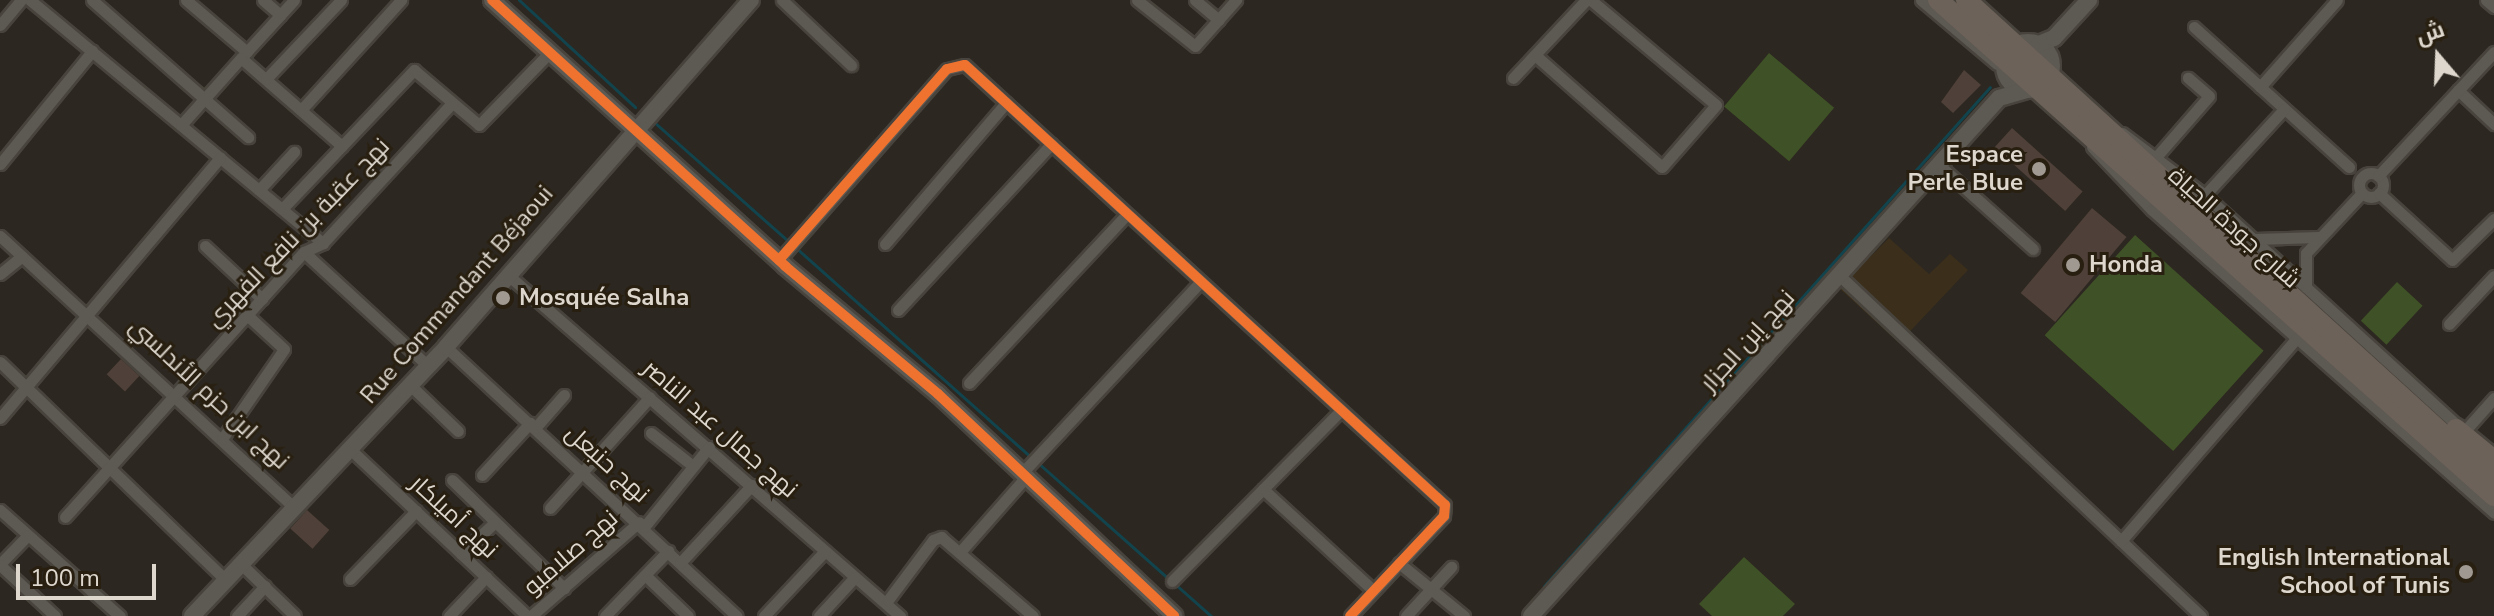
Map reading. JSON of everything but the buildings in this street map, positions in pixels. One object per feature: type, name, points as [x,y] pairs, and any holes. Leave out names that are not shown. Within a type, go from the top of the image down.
[{"type":"highway","name":"شارع جودة الحياة","points":[[1938,0],[2007,62],[2042,65],[2328,336],[2439,451],[2494,496]]},
{"type":"highway","name":"شارع جودة الحياة","points":[[1971,4],[2007,62]]},
{"type":"highway","name":"شارع جودة الحياة","points":[[2042,65],[2080,126],[2494,480]]},
{"type":"highway","points":[[2328,336],[2372,354],[2488,455]]},
{"type":"highway","points":[[2439,451],[2494,503]]},
{"type":"street","points":[[0,25],[21,0]]},
{"type":"street","points":[[30,0],[323,243]]},
{"type":"street","points":[[92,0],[248,137]]},
{"type":"street","points":[[186,0],[266,79],[342,146]]},
{"type":"street","points":[[263,0],[280,15]]},
{"type":"street","points":[[181,125],[294,0]]},
{"type":"street","points":[[266,79],[341,0]]},
{"type":"street","points":[[301,110],[401,0]]},
{"type":"street","points":[[492,0],[634,127],[788,250],[1029,467],[1174,616]]},
{"type":"street","name":"Rue Commandant Béjaoui","points":[[192,616],[429,367],[634,127],[751,0]]},
{"type":"street","points":[[782,0],[851,65]]},
{"type":"street","points":[[1137,0],[1195,46],[1236,0]]},
{"type":"street","points":[[1195,0],[1219,20]]},
{"type":"street","points":[[1513,78],[1535,55],[1589,0],[1716,105],[1662,167],[1535,55]]},
{"type":"street","points":[[1921,0],[2007,62],[2042,65]]},
{"type":"street","points":[[1999,98],[2042,65],[2089,0]]},
{"type":"street","points":[[2260,87],[2337,0]]},
{"type":"street","points":[[2486,0],[2494,7]]},
{"type":"street","points":[[2194,27],[2349,167]]},
{"type":"street","points":[[0,164],[92,51]]},
{"type":"street","points":[[282,209],[414,70],[479,125],[550,52]]},
{"type":"street","points":[[2306,287],[2306,253],[2362,193],[2362,177],[2378,176],[2494,52]]},
{"type":"street","points":[[2007,62],[2042,65]]},
{"type":"street","points":[[1999,98],[2007,62]]},
{"type":"street","points":[[788,250],[947,69],[965,65],[1445,505],[1444,516],[1350,616]]},
{"type":"street","points":[[2157,156],[2209,96],[2188,78]]},
{"type":"street","points":[[2458,90],[2494,124]]},
{"type":"street","name":"نهج إبن الجزار","points":[[1531,616],[1999,98]]},
{"type":"street","name":"نهج عقبة بن نافع الفهري","points":[[65,517],[304,252],[323,243],[452,103]]},
{"type":"street","points":[[885,244],[1006,103]]},
{"type":"street","points":[[2205,195],[2284,109]]},
{"type":"street","points":[[2103,123],[2157,156],[2205,195],[2463,433],[2494,398]]},
{"type":"street","points":[[2080,126],[2121,181],[2293,338],[2494,513]]},
{"type":"street","points":[[898,310],[1051,144]]},
{"type":"street","points":[[259,190],[294,152]]},
{"type":"street","points":[[0,418],[220,158]]},
{"type":"street","points":[[1939,165],[2033,249]]},
{"type":"street","points":[[2378,176],[2379,193]]},
{"type":"street","points":[[2362,193],[2379,193],[2452,260],[2494,219]]},
{"type":"street","points":[[969,383],[1127,214]]},
{"type":"street","name":"نهج ابن حزم الأندلسي","points":[[0,236],[295,508]]},
{"type":"street","points":[[2255,239],[2318,237]]},
{"type":"street","points":[[205,246],[262,299]]},
{"type":"street","points":[[304,252],[429,367]]},
{"type":"street","points":[[0,274],[22,256]]},
{"type":"street","name":"نهج جمال عبد الناصر","points":[[508,275],[855,577],[888,600],[900,616]]},
{"type":"street","points":[[1840,276],[2201,616]]},
{"type":"street","points":[[2449,324],[2494,276]]},
{"type":"street","points":[[960,552],[1029,467],[1201,281]]},
{"type":"street","points":[[222,439],[284,349],[247,315]]},
{"type":"street","points":[[2121,541],[2293,338],[2328,336]]},
{"type":"street","name":"نهج حنبعل","points":[[446,347],[736,616]]},
{"type":"street","points":[[0,362],[225,579]]},
{"type":"street","points":[[411,386],[458,431]]},
{"type":"street","points":[[482,475],[564,395]]},
{"type":"street","points":[[550,508],[650,397]]},
{"type":"street","points":[[1172,581],[1341,410]]},
{"type":"street","points":[[651,433],[693,466]]},
{"type":"street","name":"نهج صلامبو","points":[[529,616],[641,525],[709,447]]},
{"type":"street","name":"نهج أميلكار","points":[[351,450],[529,616]]},
{"type":"street","points":[[452,480],[564,588]]},
{"type":"street","points":[[680,563],[752,485]]},
{"type":"street","points":[[1263,489],[1373,590]]},
{"type":"street","points":[[0,510],[120,616]]},
{"type":"street","points":[[350,579],[416,511]]},
{"type":"street","points":[[461,554],[494,523]]},
{"type":"street","points":[[28,535],[0,565],[55,616]]},
{"type":"street","points":[[888,600],[933,540],[949,540],[1033,616]]},
{"type":"street","points":[[605,616],[668,551]]},
{"type":"street","points":[[764,616],[825,551]]},
{"type":"street","points":[[240,563],[291,614]]},
{"type":"street","points":[[1399,563],[1464,616]]},
{"type":"street","points":[[1406,616],[1451,567]]},
{"type":"street","points":[[645,575],[688,616]]},
{"type":"street","points":[[449,616],[486,577]]},
{"type":"street","points":[[819,616],[855,577]]},
{"type":"street","points":[[237,616],[265,586]]},
{"type":"shaded area","points":[[1889,238],[1929,274],[1950,254],[1968,270],[1899,343],[1839,288]]},
{"type":"green space","points":[[1769,53],[1834,108],[1789,161],[1724,107]]},
{"type":"green space","points":[[2135,235],[2264,351],[2173,451],[2045,335]]},
{"type":"green space","points":[[2397,282],[2423,306],[2386,345],[2361,321]]},
{"type":"green space","points":[[1744,557],[1795,604],[1783,616],[1712,616],[1699,604]]},
{"type":"waterway","points":[[519,0],[635,107]]},
{"type":"waterway","points":[[1544,586],[1990,87]]},
{"type":"waterway","points":[[654,122],[789,242]]},
{"type":"waterway","points":[[795,247],[1031,457]]},
{"type":"waterway","points":[[1037,462],[1169,579]]},
{"type":"waterway","points":[[1175,584],[1211,616]]},
{"type":"cycle path","points":[[492,0],[785,266],[938,394],[1174,616]]},
{"type":"cycle path","points":[[779,260],[947,69],[965,65],[1445,505],[1444,516],[1350,616]]},
{"type":"place","name":"Espace Perle Blue","points":[[2039,169]]},
{"type":"place","name":"Honda","points":[[2073,265]]},
{"type":"place","name":"Mosquée Salha","points":[[503,298]]},
{"type":"place","name":"English International School of Tunis","points":[[2466,572]]}]
